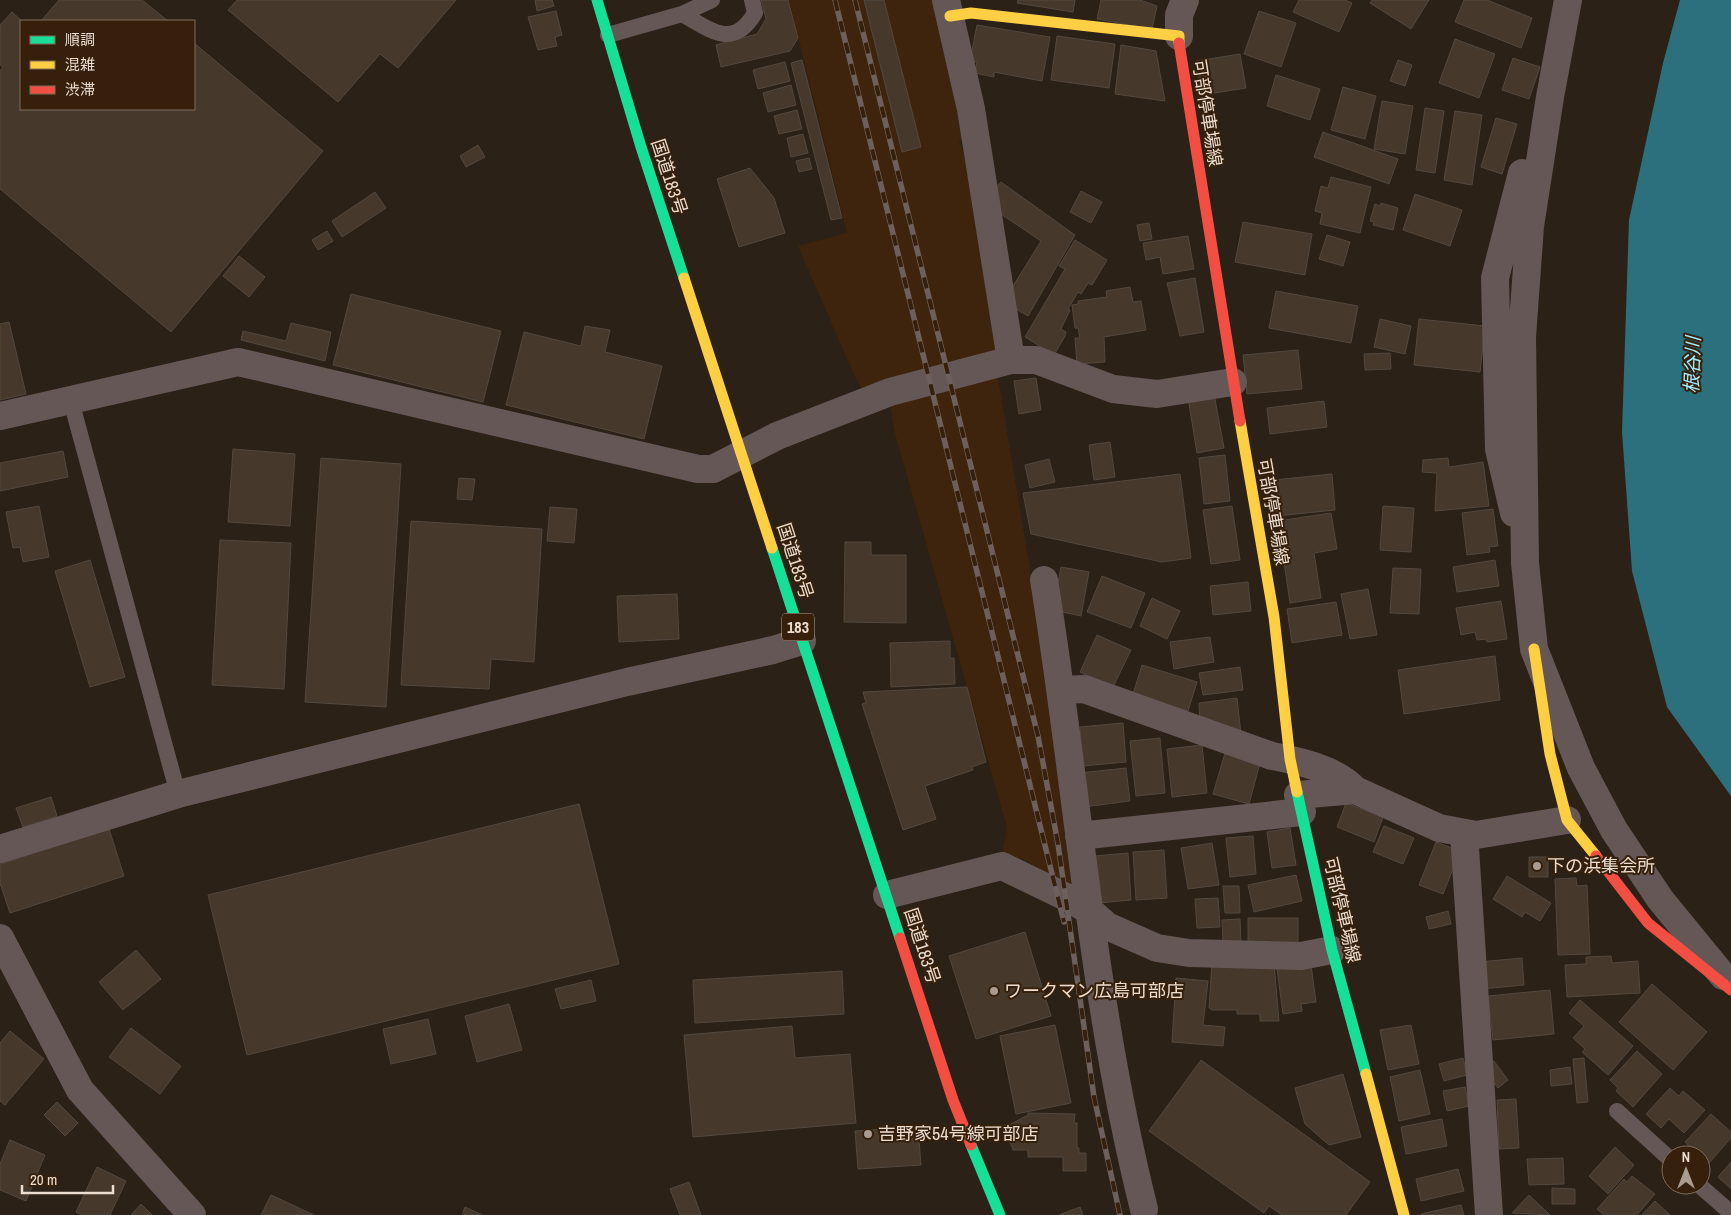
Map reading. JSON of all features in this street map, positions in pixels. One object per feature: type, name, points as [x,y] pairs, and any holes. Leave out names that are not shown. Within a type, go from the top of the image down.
[{"type":"main road","name":"国道183号","points":[[597,0],[641,147],[953,1100],[1000,1215]]},
{"type":"main road","points":[[948,8],[971,13],[1179,36]]},
{"type":"main road","name":"可部停車場線","points":[[1179,36],[1180,53],[1232,382],[1274,617],[1290,759],[1332,950],[1404,1215]]},
{"type":"main road","points":[[1534,649],[1550,754],[1567,820],[1648,923],[1731,990]]},
{"type":"street","points":[[1179,36],[1179,15],[1186,0]]},
{"type":"street","points":[[1568,0],[1550,97],[1530,226],[1522,337],[1525,563],[1534,649],[1581,768],[1614,830],[1660,899],[1731,985]]},
{"type":"street","points":[[948,8],[971,110],[1011,360]]},
{"type":"street","points":[[0,416],[238,362],[698,469],[713,469],[742,456],[777,436],[890,392],[1011,360],[1036,360],[1113,389],[1156,394],[1232,382]]},
{"type":"street","points":[[1044,580],[1062,690],[1079,836],[1124,1127],[1144,1209]]},
{"type":"street","points":[[0,849],[178,794],[627,682],[773,650],[802,641]]},
{"type":"street","points":[[1062,690],[1084,689],[1272,756],[1290,759],[1345,779],[1355,790],[1439,828],[1476,835],[1567,820]]},
{"type":"street","points":[[1079,836],[1300,804],[1355,790]]},
{"type":"street","points":[[1464,833],[1488,1215]]},
{"type":"street","points":[[887,895],[1002,866],[1090,911],[1107,926],[1165,949],[1189,953],[1301,956],[1332,950]]},
{"type":"street","points":[[0,938],[80,1090],[192,1215]]},
{"type":"lane","points":[[608,35],[682,14],[712,0]]},
{"type":"lane","points":[[682,14],[716,33],[732,34],[747,27],[755,13],[752,0]]},
{"type":"lane","points":[[70,401],[178,794]]},
{"type":"lane","points":[[1617,1111],[1661,1151]]},
{"type":"lane","points":[[1710,1195],[1731,1213]]},
{"type":"shaded area","points":[[789,0],[932,0],[967,138],[959,141],[967,165],[999,352],[863,391],[798,246],[847,233]]},
{"type":"shaded area","points":[[997,372],[1048,677],[1078,886],[1069,886],[1023,859],[1002,856],[1007,827],[894,430],[890,401]]},
{"type":"water","name":"根谷川","points":[[1680,0],[1731,0],[1731,796],[1667,707],[1632,571],[1622,432],[1629,220],[1663,63]]},
{"type":"building","points":[[59,0],[142,0],[167,20],[42,20]]},
{"type":"building","points":[[237,0],[456,0],[398,68],[380,54],[338,102],[228,10]]},
{"type":"building","points":[[535,0],[552,0],[554,6],[537,11]]},
{"type":"building","points":[[761,0],[788,0],[798,38],[790,51],[721,67],[716,45],[757,34],[766,19]]},
{"type":"building","points":[[864,0],[884,0],[921,147],[902,152]]},
{"type":"building","points":[[1018,0],[1075,0],[1073,12],[1017,3]]},
{"type":"building","points":[[1101,0],[1140,0],[1157,6],[1152,29],[1097,19]]},
{"type":"building","points":[[1299,0],[1345,0],[1352,3],[1339,32],[1293,12]]},
{"type":"building","points":[[1372,0],[1429,0],[1411,29],[1370,3]]},
{"type":"building","points":[[1464,0],[1487,0],[1532,18],[1521,48],[1455,22]]},
{"type":"building","points":[[556,11],[562,35],[555,37],[557,46],[538,50],[528,17]]},
{"type":"building","points":[[1259,11],[1296,23],[1281,67],[1244,54]]},
{"type":"building","points":[[12,12],[21,20],[20,110],[195,110],[195,44],[323,151],[171,332],[0,189],[0,71],[3,67],[0,65],[0,25]]},
{"type":"building","points":[[977,25],[1050,37],[1042,81],[994,72],[994,77],[975,73],[977,62],[970,61]]},
{"type":"building","points":[[1057,36],[1115,44],[1109,88],[1051,80]]},
{"type":"building","points":[[1455,39],[1495,54],[1479,98],[1439,83]]},
{"type":"building","points":[[1121,45],[1156,51],[1165,101],[1115,94]]},
{"type":"building","points":[[1240,54],[1246,88],[1202,95],[1196,61]]},
{"type":"building","points":[[1513,58],[1540,67],[1529,99],[1502,90]]},
{"type":"building","points":[[802,60],[842,218],[831,220],[791,63]]},
{"type":"building","points":[[1398,60],[1412,65],[1405,86],[1390,81]]},
{"type":"building","points":[[785,62],[790,81],[758,89],[753,70]]},
{"type":"building","points":[[1276,75],[1320,89],[1310,120],[1267,106]]},
{"type":"building","points":[[791,85],[796,105],[768,112],[763,93]]},
{"type":"building","points":[[1343,87],[1376,96],[1365,139],[1331,130]]},
{"type":"building","points":[[1382,101],[1413,106],[1405,154],[1374,149]]},
{"type":"building","points":[[1425,108],[1444,111],[1435,173],[1416,170]]},
{"type":"building","points":[[797,110],[802,129],[779,134],[774,116]]},
{"type":"building","points":[[1455,111],[1482,115],[1472,185],[1444,180]]},
{"type":"building","points":[[1496,118],[1517,124],[1502,174],[1481,167]]},
{"type":"building","points":[[1323,132],[1398,159],[1389,184],[1314,157]]},
{"type":"building","points":[[803,134],[808,153],[791,157],[787,138]]},
{"type":"building","points":[[478,145],[485,157],[466,167],[460,156]]},
{"type":"building","points":[[809,158],[812,169],[799,172],[796,161]]},
{"type":"building","points":[[750,168],[774,198],[785,233],[739,247],[717,179]]},
{"type":"building","points":[[1331,177],[1371,187],[1360,233],[1320,224],[1322,213],[1315,211],[1321,186],[1328,188]]},
{"type":"building","points":[[1001,182],[1075,235],[1028,316],[1014,308],[1010,291],[1041,241],[998,212],[993,191]]},
{"type":"building","points":[[1081,191],[1102,202],[1091,223],[1070,212]]},
{"type":"building","points":[[375,192],[386,208],[342,237],[332,221]]},
{"type":"building","points":[[1415,194],[1462,210],[1450,246],[1403,230]]},
{"type":"building","points":[[1381,203],[1398,208],[1393,230],[1373,225],[1374,222],[1370,221],[1375,204],[1380,206]]},
{"type":"building","points":[[1243,222],[1312,234],[1305,275],[1235,262]]},
{"type":"building","points":[[1149,223],[1152,239],[1140,241],[1137,225]]},
{"type":"building","points":[[327,231],[333,241],[318,250],[312,240]]},
{"type":"building","points":[[1327,235],[1350,242],[1343,266],[1319,259]]},
{"type":"building","points":[[1188,236],[1194,269],[1163,274],[1160,257],[1146,260],[1143,243]]},
{"type":"building","points":[[1075,240],[1107,260],[1092,285],[1088,283],[1081,294],[1078,292],[1068,309],[1070,310],[1061,329],[1066,332],[1065,336],[1054,355],[1025,337],[1065,269],[1059,266]]},
{"type":"building","points":[[239,256],[265,277],[249,297],[223,276]]},
{"type":"building","points":[[1195,278],[1204,332],[1180,336],[1167,283]]},
{"type":"building","points":[[1130,287],[1133,302],[1141,301],[1146,330],[1104,337],[1105,362],[1077,364],[1075,338],[1080,338],[1078,328],[1075,328],[1072,305],[1078,304],[1078,301],[1107,297],[1106,291]]},
{"type":"building","points":[[1276,291],[1358,306],[1351,343],[1269,328]]},
{"type":"building","points":[[351,294],[501,331],[483,402],[333,365]]},
{"type":"building","points":[[1380,319],[1411,326],[1405,354],[1374,347]]},
{"type":"building","points":[[1419,319],[1485,326],[1480,372],[1414,365]]},
{"type":"building","points":[[9,322],[26,394],[0,400],[0,324]]},
{"type":"building","points":[[291,323],[331,332],[325,361],[241,340],[243,331],[286,341]]},
{"type":"building","points":[[585,326],[610,330],[605,352],[662,366],[644,439],[506,405],[524,332],[581,346]]},
{"type":"building","points":[[1298,350],[1302,389],[1247,394],[1243,355]]},
{"type":"building","points":[[1390,353],[1391,369],[1365,370],[1364,354]]},
{"type":"building","points":[[1036,378],[1041,410],[1019,414],[1014,381]]},
{"type":"building","points":[[1214,394],[1224,448],[1197,453],[1188,398]]},
{"type":"building","points":[[1324,401],[1327,427],[1270,434],[1267,408]]},
{"type":"building","points":[[1110,442],[1115,477],[1094,480],[1089,445]]},
{"type":"building","points":[[233,449],[295,454],[290,526],[228,522]]},
{"type":"building","points":[[63,451],[68,477],[0,491],[0,463]]},
{"type":"building","points":[[1225,455],[1230,501],[1204,504],[1199,458]]},
{"type":"building","points":[[321,458],[401,464],[386,707],[305,702]]},
{"type":"building","points":[[1448,458],[1449,467],[1483,462],[1489,506],[1435,511],[1437,473],[1422,472],[1423,460]]},
{"type":"building","points":[[1049,459],[1055,482],[1030,488],[1025,465]]},
{"type":"building","points":[[1180,474],[1191,558],[1162,562],[1031,534],[1023,493]]},
{"type":"building","points":[[1332,474],[1335,510],[1277,516],[1274,480]]},
{"type":"building","points":[[459,478],[475,479],[472,500],[457,499]]},
{"type":"building","points":[[39,506],[49,557],[23,562],[20,547],[13,548],[6,512]]},
{"type":"building","points":[[1232,506],[1240,560],[1211,564],[1203,510]]},
{"type":"building","points":[[1383,506],[1414,508],[1411,552],[1380,550]]},
{"type":"building","points":[[550,507],[577,509],[574,543],[547,541]]},
{"type":"building","points":[[1493,509],[1498,546],[1489,547],[1490,552],[1467,555],[1462,513]]},
{"type":"building","points":[[1331,513],[1337,549],[1314,553],[1321,598],[1290,603],[1278,521]]},
{"type":"building","points":[[411,521],[542,529],[534,662],[491,659],[489,689],[401,685]]},
{"type":"building","points":[[220,540],[291,543],[284,689],[212,685]]},
{"type":"building","points":[[845,542],[871,542],[871,555],[906,555],[906,623],[844,622]]},
{"type":"building","points":[[90,560],[125,677],[90,687],[55,571]]},
{"type":"building","points":[[1495,560],[1499,586],[1457,592],[1453,567]]},
{"type":"building","points":[[1061,567],[1089,572],[1081,616],[1053,610]]},
{"type":"building","points":[[1393,568],[1421,569],[1419,614],[1390,613]]},
{"type":"building","points":[[1102,576],[1145,593],[1131,628],[1087,612]]},
{"type":"building","points":[[1248,582],[1251,611],[1213,615],[1210,586]]},
{"type":"building","points":[[1368,589],[1377,635],[1350,639],[1341,594]]},
{"type":"building","points":[[677,594],[679,639],[619,642],[617,596]]},
{"type":"building","points":[[1152,598],[1180,611],[1167,639],[1140,626]]},
{"type":"building","points":[[1501,601],[1507,639],[1487,642],[1486,639],[1477,640],[1475,632],[1461,635],[1456,608]]},
{"type":"building","points":[[1336,602],[1342,635],[1292,643],[1287,609]]},
{"type":"building","points":[[1097,635],[1131,650],[1113,687],[1080,672]]},
{"type":"building","points":[[1210,637],[1214,662],[1174,669],[1170,642]]},
{"type":"building","points":[[950,641],[950,658],[954,658],[955,684],[891,687],[890,643]]},
{"type":"building","points":[[1495,656],[1500,700],[1404,714],[1398,670]]},
{"type":"building","points":[[1142,665],[1197,682],[1188,711],[1133,694]]},
{"type":"building","points":[[1240,667],[1243,690],[1203,695],[1199,673]]},
{"type":"building","points":[[967,687],[986,762],[972,767],[973,770],[925,786],[936,819],[903,830],[862,704],[866,703],[863,692]]},
{"type":"building","points":[[1237,698],[1241,734],[1200,727],[1199,703]]},
{"type":"building","points":[[1123,723],[1126,762],[1083,766],[1080,727]]},
{"type":"building","points":[[1160,738],[1165,793],[1136,796],[1130,741]]},
{"type":"building","points":[[1202,745],[1207,793],[1172,797],[1167,749]]},
{"type":"building","points":[[1225,753],[1260,763],[1249,804],[1213,794]]},
{"type":"building","points":[[1126,768],[1130,801],[1083,807],[1079,773]]},
{"type":"building","points":[[51,797],[57,816],[23,827],[16,808]]},
{"type":"building","points":[[1346,803],[1383,817],[1374,842],[1337,827]]},
{"type":"building","points":[[579,804],[619,964],[247,1055],[208,895]]},
{"type":"building","points":[[1384,826],[1414,838],[1403,864],[1373,852]]},
{"type":"building","points":[[1290,828],[1296,865],[1272,868],[1267,832]]},
{"type":"building","points":[[109,829],[124,876],[10,913],[0,883],[0,864]]},
{"type":"building","points":[[1253,836],[1256,874],[1230,877],[1226,838]]},
{"type":"building","points":[[1436,842],[1460,851],[1443,894],[1419,885]]},
{"type":"building","points":[[1212,843],[1219,885],[1188,889],[1181,848]]},
{"type":"building","points":[[1164,850],[1167,898],[1136,900],[1133,852]]},
{"type":"building","points":[[1128,853],[1131,900],[1099,903],[1095,856]]},
{"type":"building","points":[[1529,857],[1548,857],[1548,877],[1529,877]]},
{"type":"building","points":[[1296,875],[1302,901],[1254,912],[1248,885]]},
{"type":"building","points":[[1507,876],[1551,903],[1540,921],[1525,912],[1522,917],[1493,899]]},
{"type":"building","name":"下の浜集会所","points":[[1576,878],[1577,886],[1587,885],[1590,954],[1558,955],[1555,879]]},
{"type":"building","points":[[1223,886],[1239,886],[1240,913],[1225,913]]},
{"type":"building","points":[[1218,898],[1220,927],[1197,928],[1195,899]]},
{"type":"building","points":[[1448,911],[1451,924],[1429,929],[1426,917]]},
{"type":"building","points":[[1248,918],[1298,918],[1298,945],[1248,945]]},
{"type":"building","points":[[1240,919],[1241,942],[1223,943],[1222,920]]},
{"type":"building","points":[[1025,932],[1051,1016],[976,1039],[949,956]]},
{"type":"building","points":[[136,950],[161,979],[123,1010],[99,982]]},
{"type":"building","points":[[1611,956],[1612,963],[1638,961],[1640,993],[1567,997],[1565,965],[1586,964],[1586,957]]},
{"type":"building","points":[[1522,958],[1524,985],[1481,989],[1479,962]]},
{"type":"building","points":[[1212,963],[1274,963],[1279,1021],[1260,1021],[1260,1014],[1237,1014],[1237,1010],[1212,1010],[1209,1008]]},
{"type":"building","points":[[1311,965],[1316,1002],[1301,1004],[1302,1011],[1283,1014],[1277,969]]},
{"type":"building","points":[[842,971],[844,1014],[695,1023],[693,980]]},
{"type":"building","points":[[1176,978],[1208,981],[1203,1025],[1225,1027],[1223,1046],[1172,1042]]},
{"type":"building","points":[[591,980],[596,1001],[561,1009],[555,989]]},
{"type":"building","points":[[1652,984],[1707,1032],[1673,1070],[1619,1022]]},
{"type":"building","points":[[1550,990],[1554,1034],[1493,1040],[1488,996]]},
{"type":"building","points":[[1580,1000],[1633,1046],[1608,1075],[1582,1052],[1585,1049],[1573,1038],[1584,1026],[1569,1013]]},
{"type":"building","points":[[509,1004],[522,1050],[477,1062],[465,1016]]},
{"type":"building","points":[[428,1019],[436,1054],[391,1064],[383,1029]]},
{"type":"building","points":[[1055,1025],[1071,1103],[1016,1114],[1000,1036]]},
{"type":"building","points":[[1411,1025],[1419,1064],[1388,1070],[1380,1030]]},
{"type":"building","points":[[792,1026],[795,1058],[850,1054],[856,1123],[693,1137],[684,1035]]},
{"type":"building","points":[[131,1028],[181,1066],[160,1094],[109,1057]]},
{"type":"building","points":[[10,1031],[44,1059],[5,1105],[0,1101],[0,1043]]},
{"type":"building","points":[[1637,1051],[1662,1074],[1633,1107],[1616,1091],[1618,1088],[1610,1080]]},
{"type":"building","points":[[1463,1058],[1467,1075],[1444,1081],[1439,1064]]},
{"type":"building","points":[[1584,1058],[1588,1102],[1577,1103],[1573,1059]]},
{"type":"building","points":[[1201,1060],[1370,1182],[1346,1215],[1282,1215],[1269,1206],[1264,1213],[1149,1131]]},
{"type":"building","points":[[1494,1061],[1508,1080],[1498,1088],[1484,1069]]},
{"type":"building","points":[[1570,1067],[1572,1084],[1551,1086],[1550,1070]]},
{"type":"building","points":[[1420,1070],[1430,1114],[1399,1121],[1390,1077]]},
{"type":"building","points":[[1343,1074],[1361,1137],[1329,1145],[1305,1124],[1295,1088]]},
{"type":"building","points":[[1465,1087],[1469,1106],[1447,1111],[1443,1091]]},
{"type":"building","points":[[1670,1088],[1679,1096],[1683,1091],[1705,1110],[1684,1133],[1669,1119],[1661,1128],[1646,1114]]},
{"type":"building","points":[[1516,1099],[1519,1148],[1499,1149],[1497,1100]]},
{"type":"building","points":[[57,1102],[78,1123],[65,1136],[44,1115]]},
{"type":"building","points":[[1028,1113],[1075,1114],[1074,1123],[1077,1123],[1077,1148],[1079,1148],[1079,1153],[1086,1153],[1086,1171],[1063,1171],[1063,1157],[1028,1157],[1028,1150],[1013,1150],[1004,1125],[1009,1125],[1028,1115]]},
{"type":"building","points":[[1711,1114],[1731,1132],[1731,1138],[1711,1161],[1711,1145],[1688,1145],[1685,1142]]},
{"type":"building","points":[[1442,1119],[1447,1146],[1406,1154],[1401,1127]]},
{"type":"building","points":[[918,1127],[921,1165],[858,1169],[855,1131]]},
{"type":"building","points":[[10,1140],[45,1155],[26,1201],[0,1190],[0,1164]]},
{"type":"building","points":[[1615,1147],[1634,1165],[1608,1194],[1589,1176]]},
{"type":"building","points":[[1563,1158],[1564,1184],[1529,1185],[1527,1159]]},
{"type":"building","points":[[1731,1162],[1731,1189],[1718,1177]]},
{"type":"building","points":[[97,1167],[126,1181],[110,1215],[82,1215],[76,1212]]},
{"type":"building","points":[[1458,1169],[1464,1191],[1421,1201],[1416,1179]]},
{"type":"building","points":[[1632,1176],[1655,1194],[1637,1215],[1604,1215],[1597,1209],[1624,1179],[1627,1182]]},
{"type":"building","points":[[689,1182],[701,1215],[680,1215],[670,1189]]},
{"type":"building","points":[[1552,1188],[1575,1189],[1575,1204],[1552,1204]]},
{"type":"building","points":[[271,1195],[314,1215],[261,1215]]},
{"type":"building","points":[[1529,1195],[1550,1215],[1512,1213]]},
{"type":"building","points":[[1655,1201],[1670,1215],[1642,1215]]},
{"type":"building","points":[[141,1204],[152,1215],[131,1215]]},
{"type":"building","points":[[1461,1205],[1464,1215],[1421,1215],[1421,1214]]},
{"type":"building","points":[[465,1207],[482,1215],[462,1215]]},
{"type":"building","points":[[1080,1207],[1083,1215],[1059,1215]]},
{"type":"railway","points":[[835,0],[1064,922]]},
{"type":"railway","points":[[855,0],[1038,736],[1058,844],[1094,1097],[1120,1215]]},
{"type":"traffic: fast","points":[[597,0],[641,147],[684,278]]},
{"type":"traffic: fast","points":[[772,548],[900,938]]},
{"type":"traffic: fast","points":[[1297,792],[1332,950],[1366,1074]]},
{"type":"traffic: fast","points":[[971,1145],[1000,1215]]},
{"type":"traffic: slow","points":[[950,16],[971,13],[1179,36],[1179,43]]},
{"type":"traffic: slow","points":[[684,278],[772,548]]},
{"type":"traffic: slow","points":[[1240,421],[1274,617],[1290,759],[1297,792]]},
{"type":"traffic: slow","points":[[1534,649],[1550,754],[1567,820],[1596,856]]},
{"type":"traffic: slow","points":[[1366,1074],[1404,1215]]},
{"type":"traffic: jam","points":[[1179,43],[1240,421]]},
{"type":"traffic: jam","points":[[1596,856],[1648,923],[1731,990]]},
{"type":"traffic: jam","points":[[900,938],[953,1100],[971,1145]]},
{"type":"place","name":"下の浜集会所","points":[[1537,866]]},
{"type":"place","name":"ワークマン広島可部店","points":[[994,991]]},
{"type":"place","name":"吉野家54号線可部店","points":[[868,1134]]}]
